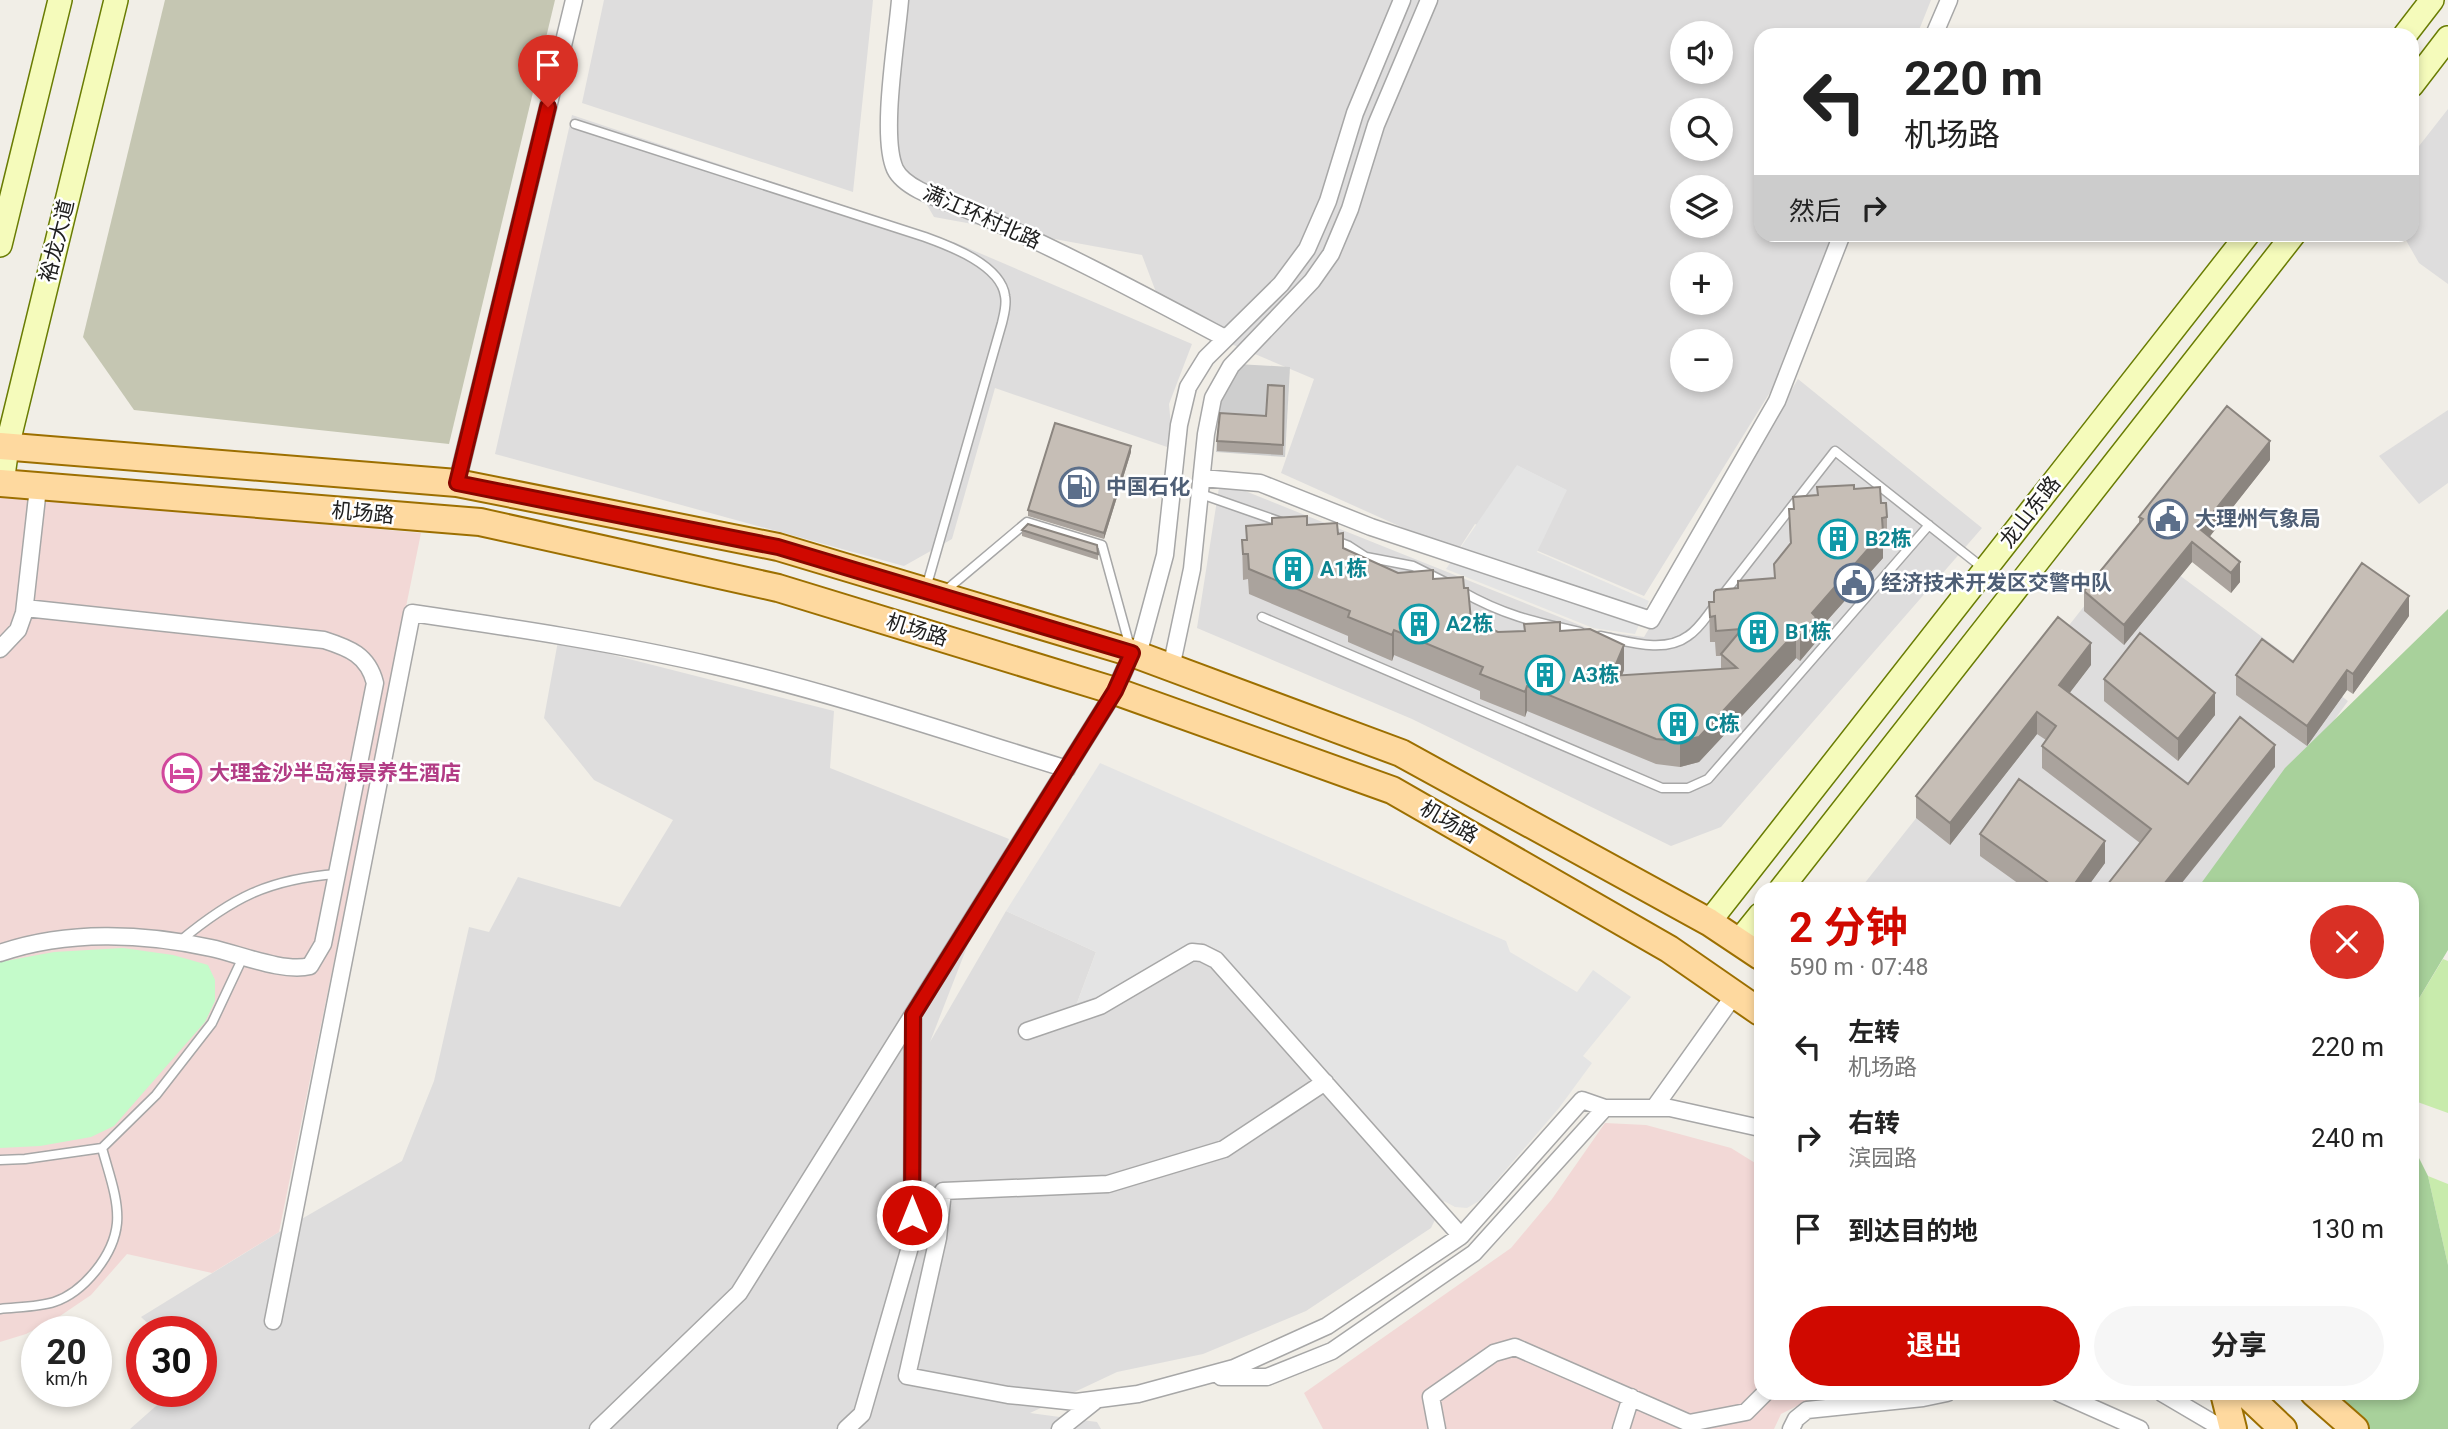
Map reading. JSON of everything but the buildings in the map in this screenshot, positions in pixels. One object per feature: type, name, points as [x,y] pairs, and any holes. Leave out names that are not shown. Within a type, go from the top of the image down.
[{"type":"main road","points":[[0,245],[60,0]]},
{"type":"main road","name":"裕龙大道","points":[[1,483],[3,447],[116,0]]},
{"type":"main road","points":[[2410,28],[2432,0]]},
{"type":"main road","points":[[2419,76],[2448,38]]},
{"type":"main road","name":"龙山东路","points":[[1709,922],[2242,242]]},
{"type":"main road","name":"龙山东路","points":[[1786,882],[2288,242]]},
{"type":"main road","name":"机场路","points":[[3,447],[457,483],[778,547],[1135,654],[1401,753],[1709,922],[1750,949]]},
{"type":"main road","name":"机场路","points":[[1,483],[480,523],[778,588],[1115,691],[1392,790],[1669,949],[1754,1008]]},
{"type":"main road","points":[[1757,861],[1779,882]]},
{"type":"main road","points":[[2226,1400],[2233,1429]]},
{"type":"main road","points":[[2252,1400],[2283,1429]]},
{"type":"main road","points":[[2322,1400],[2355,1429]]},
{"type":"street","points":[[457,483],[574,0]]},
{"type":"street","name":"满江环村北路","points":[[900,0],[889,131],[892,160],[900,177],[919,190],[1034,239],[1225,338]]},
{"type":"street","points":[[598,1429],[739,1293],[1115,691],[1135,654],[1165,555],[1184,400],[1197,369],[1281,284],[1311,241],[1328,201],[1355,113],[1402,0]]},
{"type":"street","points":[[1171,667],[1190,580],[1209,412],[1219,385],[1231,366],[1312,281],[1331,254],[1350,209],[1376,125],[1429,0]]},
{"type":"street","points":[[1937,28],[1949,0]]},
{"type":"street","points":[[1202,486],[1260,483],[1371,527],[1651,620],[1777,401],[1838,242]]},
{"type":"street","points":[[0,649],[18,630],[25,608],[38,488]]},
{"type":"street","points":[[0,953],[59,939],[125,937],[180,941],[283,967],[298,969],[310,966],[323,944],[375,683],[366,660],[355,651],[324,640],[25,608]]},
{"type":"street","points":[[273,1321],[412,612],[571,636],[715,666],[826,694],[1067,769]]},
{"type":"street","points":[[1027,1031],[1100,1006],[1192,952],[1202,953],[1216,960],[1461,1236]]},
{"type":"street","points":[[1654,1108],[1735,994]]},
{"type":"street","points":[[846,1429],[862,1414],[912,1240],[913,1015]]},
{"type":"street","points":[[1325,1082],[1224,1149],[1108,1184],[943,1191],[938,1238],[907,1376],[1008,1395],[1076,1402],[1138,1394],[1234,1368],[1327,1326],[1461,1236],[1582,1100],[1605,1108],[1670,1108],[1754,1127]]},
{"type":"street","points":[[1201,1377],[1267,1377],[1332,1351],[1474,1253],[1605,1108]]},
{"type":"street","points":[[1437,1429],[1431,1397],[1493,1353],[1515,1347],[1689,1423],[1746,1412],[1758,1400]]},
{"type":"street","points":[[1621,1429],[1631,1397]]},
{"type":"street","points":[[1060,1429],[1097,1400]]},
{"type":"street","points":[[1791,1429],[1796,1419],[1807,1410],[1889,1400]]},
{"type":"street","points":[[2075,1400],[2140,1429]]},
{"type":"street","points":[[2174,1400],[2223,1429]]},
{"type":"lane","points":[[575,124],[925,237],[974,260],[999,280],[1006,298],[1002,323],[932,593]]},
{"type":"lane","points":[[1325,537],[1349,546],[1366,557],[1413,566],[1489,607],[1524,620],[1654,645],[1672,644],[1687,638],[1698,628],[1835,451],[1985,569]]},
{"type":"lane","points":[[1202,486],[1288,524]]},
{"type":"lane","points":[[932,593],[1027,522],[1102,545],[1135,654]]},
{"type":"lane","points":[[1262,617],[1662,788],[1688,788],[1708,779],[1929,525]]},
{"type":"lane","points":[[180,941],[225,907],[276,882],[337,874]]},
{"type":"lane","points":[[0,1160],[102,1148],[156,1095],[212,1023],[244,955]]},
{"type":"lane","points":[[0,1309],[54,1302],[74,1291],[96,1270],[109,1250],[117,1224],[114,1195],[102,1148]]},
{"type":"shaded area","points":[[165,0],[555,0],[449,444],[134,410],[83,337]]},
{"type":"shaded area","points":[[604,0],[873,0],[853,192],[582,103]]},
{"type":"shaded area","points":[[906,0],[1931,0],[1920,28],[1754,28],[1754,242],[1833,242],[1777,381],[1644,596],[1475,524],[1457,552],[1281,473],[1314,379],[1165,316],[1142,255],[934,217],[894,148]]},
{"type":"shaded area","points":[[2448,109],[2448,284],[2419,263],[2407,242],[2419,242],[2419,146]]},
{"type":"shaded area","points":[[572,115],[956,243],[1192,344],[1169,404],[1173,449],[995,388],[952,539],[904,566],[495,454]]},
{"type":"shaded area","points":[[1237,364],[1290,367],[1285,457],[1216,452],[1220,389]]},
{"type":"shaded area","points":[[1798,379],[1982,528],[1721,827],[1671,846],[1412,719],[1197,628],[1220,481],[1592,630],[1644,637]]},
{"type":"shaded area","points":[[2448,410],[2448,483],[2419,504],[2379,456]]},
{"type":"shaded area","points":[[1517,465],[1567,490],[1537,552],[1649,601],[1635,634],[1593,628],[1446,569]]},
{"type":"shaded area","points":[[0,492],[89,503],[421,533],[279,1232],[212,1273],[127,1254],[91,1295],[60,1316],[21,1316],[21,1336],[0,1342]]},
{"type":"shaded area","points":[[2135,542],[2348,701],[2218,882],[1866,882]]},
{"type":"shaded area","points":[[558,641],[834,711],[830,768],[1009,839],[930,1042],[1006,911],[1096,952],[1077,1003],[1185,947],[1202,942],[1220,951],[1444,1201],[1431,1228],[1306,1311],[1203,1354],[1117,1372],[1030,1413],[1097,1422],[1101,1429],[130,1429],[155,1407],[217,1407],[217,1316],[143,1316],[279,1232],[402,1161],[434,1081],[469,927],[489,932],[518,877],[620,907],[673,820],[594,780],[544,718]]},
{"type":"shaded area","points":[[1100,763],[1506,941],[1510,952],[1577,992],[1593,970],[1631,997],[1583,1056],[1592,1063],[1559,1108],[1479,1201],[1467,1208],[1455,1207],[1444,1201],[1220,951],[1202,942],[1185,947],[1109,993],[1077,1003],[1096,952],[1006,911]]},
{"type":"shaded area","points":[[1605,1123],[1646,1125],[1731,1148],[1754,1162],[1754,1400],[1809,1400],[1781,1414],[1774,1429],[1323,1429],[1304,1393],[1511,1248],[1552,1199]]},
{"type":"green space","points":[[2448,609],[2448,950],[2419,998],[2419,882],[2202,882],[2285,768]]},
{"type":"green space","points":[[123,948],[173,955],[208,965],[215,980],[215,1001],[205,1022],[114,1126],[91,1137],[40,1146],[0,1148],[0,962],[54,952]]},
{"type":"green space","points":[[2443,959],[2448,961],[2448,1113],[2419,1103],[2419,998]]},
{"type":"green space","points":[[2419,1158],[2428,1176],[2448,1265],[2448,1429],[2368,1429],[2339,1400],[2419,1400]]},
{"type":"green space","points":[[2428,1176],[2448,1184],[2448,1265]]},
{"type":"place","name":"中国石化","points":[[1079,487]]},
{"type":"place","name":"大理州气象局","points":[[2168,519]]},
{"type":"place","name":"B2栋","points":[[1838,539]]},
{"type":"place","name":"A1栋","points":[[1293,569]]},
{"type":"place","name":"经济技术开发区交警中队","points":[[1854,583]]},
{"type":"place","name":"A2栋","points":[[1419,624]]},
{"type":"place","name":"B1栋","points":[[1758,632]]},
{"type":"place","name":"A3栋","points":[[1545,675]]},
{"type":"place","name":"C栋","points":[[1678,724]]},
{"type":"place","name":"大理金沙半岛海景养生酒店","points":[[182,773]]},
{"type":"route","points":[[548,107],[457,483],[778,547],[1132,653],[1115,691],[913,1015],[912,1215]]}]
